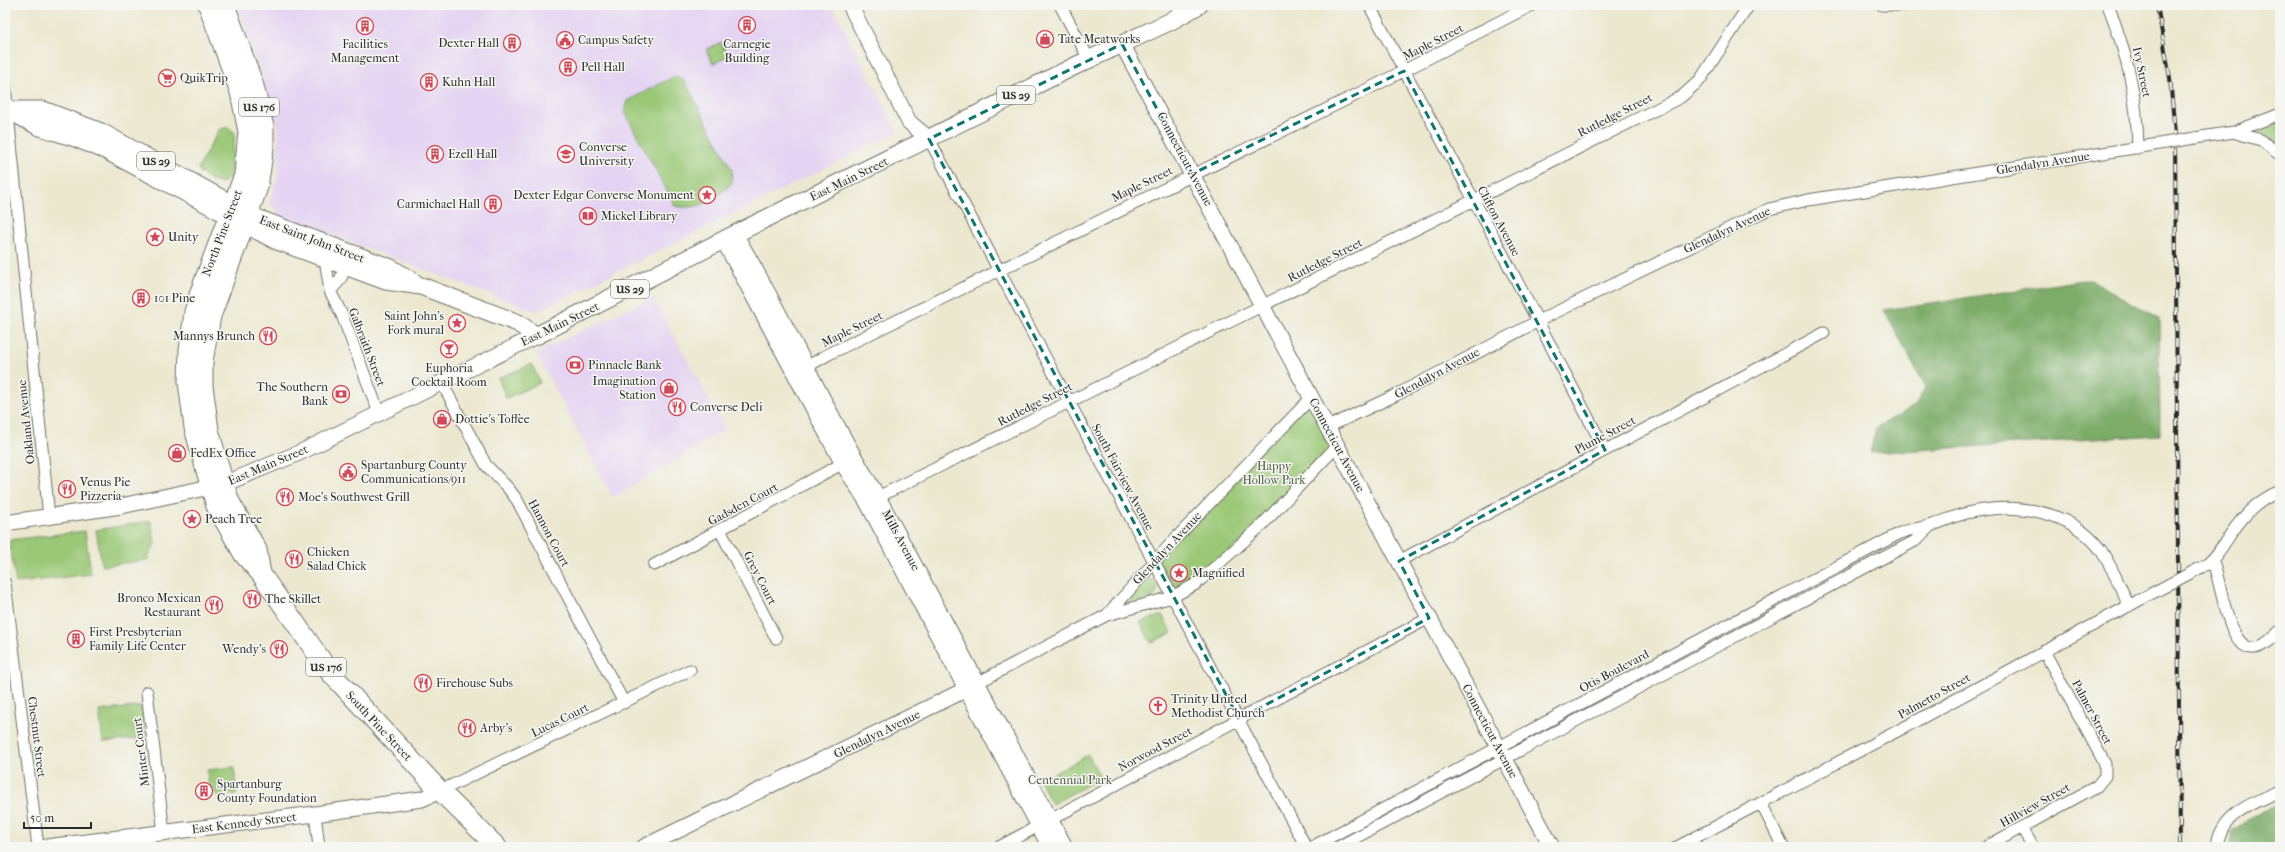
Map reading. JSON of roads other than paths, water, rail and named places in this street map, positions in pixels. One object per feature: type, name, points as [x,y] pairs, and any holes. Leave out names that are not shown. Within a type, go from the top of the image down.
[{"type":"highway","name":"North Pine Street","points":[[208,5],[240,92],[248,132],[244,175],[238,214]]},
{"type":"highway","name":"North Pine Street","points":[[217,485],[194,428],[188,362],[195,307],[204,278],[262,167],[264,127],[254,86],[225,5]]},
{"type":"highway","name":"South Pine Street","points":[[217,485],[230,502],[257,550],[261,574],[329,671],[440,791],[497,847]]},
{"type":"main road","name":"East Main Street","points":[[536,336],[730,237],[929,140],[1199,5]]},
{"type":"main road","name":"East Saint John Street","points":[[6,110],[40,127],[101,149],[238,214],[280,228],[348,261]]},
{"type":"main road","name":"East Saint John Street","points":[[238,214],[275,240],[325,259],[391,268],[421,286],[518,323],[536,336]]},
{"type":"street","points":[[850,5],[909,122],[929,140]]},
{"type":"street","points":[[1060,5],[1089,59]]},
{"type":"street","name":"Clifton Avenue","points":[[1369,5],[1605,450]]},
{"type":"street","name":"Maple Street","points":[[801,370],[1192,174],[1404,71],[1532,5]]},
{"type":"street","name":"Rutledge Street","points":[[872,500],[1688,93],[1700,80],[1750,5]]},
{"type":"street","points":[[1882,5],[1906,5]]},
{"type":"street","name":"Ivy Street","points":[[2108,5],[2123,44],[2130,72],[2137,107],[2138,148]]},
{"type":"street","name":"Connecticut Avenue","points":[[1122,44],[1312,396],[1552,847]]},
{"type":"street","name":"Oakland Avenue","points":[[5,85],[10,202],[49,517]]},
{"type":"street","points":[[2234,132],[2280,114]]},
{"type":"street","points":[[2234,132],[2261,140],[2280,155]]},
{"type":"street","name":"Glendalyn Avenue","points":[[1328,427],[1396,395],[1538,322],[1769,209],[1808,200],[2234,132]]},
{"type":"street","name":"South Fairview Avenue","points":[[929,140],[1000,270],[1172,597],[1306,847]]},
{"type":"street","name":"Mills Avenue","points":[[730,237],[848,461],[872,500],[1045,823],[1065,847]]},
{"type":"street","name":"Galbraith Street","points":[[325,259],[330,291],[342,314],[379,413]]},
{"type":"street","points":[[330,291],[340,280],[348,261]]},
{"type":"street","name":"Plume Street","points":[[1399,561],[1824,333]]},
{"type":"street","name":"East Main Street","points":[[5,523],[122,506],[217,485],[299,453],[536,336]]},
{"type":"street","name":"Hannon Court","points":[[442,383],[486,465],[508,488],[517,500],[624,703]]},
{"type":"street","name":"Glendalyn Avenue","points":[[1107,615],[1154,562],[1312,396]]},
{"type":"street","name":"Glendalyn Avenue","points":[[644,847],[972,686],[1107,615],[1172,597],[1212,571],[1261,526],[1338,445]]},
{"type":"street","name":"Gadsden Court","points":[[654,565],[848,461]]},
{"type":"street","name":"Palmetto Street","points":[[1677,847],[2202,567],[2212,560],[2244,515],[2260,501],[2280,491]]},
{"type":"street","name":"Otis Boulevard","points":[[1338,847],[1501,752],[1900,533],[1932,525],[1968,513],[2006,509],[2038,512],[2068,521],[2080,529],[2100,550],[2129,606]]},
{"type":"street","name":"Grey Court","points":[[720,530],[776,638]]},
{"type":"street","points":[[2212,560],[2229,622],[2242,643],[2250,648],[2257,648],[2280,631]]},
{"type":"street","name":"Chestnut Street","points":[[5,583],[38,847]]},
{"type":"street","name":"Norwood Street","points":[[1000,847],[1429,618]]},
{"type":"street","name":"Palmer Street","points":[[2044,651],[2105,764],[2105,776],[2097,786]]},
{"type":"street","name":"Lucas Court","points":[[440,791],[690,670]]},
{"type":"street","name":"Minter Court","points":[[147,692],[164,833]]},
{"type":"street","name":"Otis Boulevard","points":[[1312,847],[1501,752]]},
{"type":"street","name":"Hillview Street","points":[[1986,847],[2097,786]]},
{"type":"street","name":"East Kennedy Street","points":[[46,847],[315,814],[422,799],[440,791]]},
{"type":"street","points":[[2217,847],[2220,832],[2236,813],[2257,801],[2280,791]]},
{"type":"street","points":[[1761,803],[1783,847]]},
{"type":"street","points":[[315,814],[319,847]]},
{"type":"street","name":"Mills Avenue","points":[[1045,823],[1050,847]]},
{"type":"street","points":[[2022,828],[2033,847]]},
{"type":"railway","points":[[2155,5],[2158,11],[2170,78],[2175,134],[2180,847]]},
{"type":"place","name":"Carnegie Building","points":[[747,25]]},
{"type":"place","name":"Facilities Management","points":[[365,26]]},
{"type":"place","name":"Tate Meatworks","points":[[1045,39]]},
{"type":"place","name":"Campus Safety","points":[[565,40]]},
{"type":"place","name":"Dexter Hall","points":[[512,43]]},
{"type":"place","name":"Pell Hall","points":[[568,67]]},
{"type":"place","name":"QuikTrip","points":[[167,78]]},
{"type":"place","name":"Kuhn Hall","points":[[429,82]]},
{"type":"place","name":"Ezell Hall","points":[[435,154]]},
{"type":"place","name":"Converse University","points":[[566,154]]},
{"type":"place","name":"Dexter Edgar Converse Monument","points":[[707,195]]},
{"type":"place","name":"Carmichael Hall","points":[[493,204]]},
{"type":"place","name":"Mickel Library","points":[[588,216]]},
{"type":"place","name":"Unity","points":[[155,237]]},
{"type":"place","name":"101 Pine","points":[[141,298]]},
{"type":"place","name":"Saint John's Fork mural","points":[[457,323]]},
{"type":"place","name":"Mannys Brunch","points":[[268,336]]},
{"type":"place","name":"Euphoria Cocktail Room","points":[[449,349]]},
{"type":"place","name":"Pinnacle Bank","points":[[575,365]]},
{"type":"place","name":"Imagination Station","points":[[669,388]]},
{"type":"place","name":"The Southern Bank","points":[[341,394]]},
{"type":"place","name":"Converse Deli","points":[[677,407]]},
{"type":"place","name":"Dottie's Toffee","points":[[442,419]]},
{"type":"place","name":"FedEx Office","points":[[177,453]]},
{"type":"place","name":"Spartanburg County Communications/911","points":[[348,472]]},
{"type":"place","name":"Venus Pie Pizzeria","points":[[67,489]]},
{"type":"place","name":"Moe's Southwest Grill","points":[[285,497]]},
{"type":"place","name":"Peach Tree","points":[[192,519]]},
{"type":"place","name":"Chicken Salad Chick","points":[[294,559]]},
{"type":"place","name":"Magnified","points":[[1179,573]]},
{"type":"place","name":"The Skillet","points":[[252,599]]},
{"type":"place","name":"Bronco Mexican Restaurant","points":[[214,605]]},
{"type":"place","name":"First Presbyterian Family Life Center","points":[[76,639]]},
{"type":"place","name":"Wendy's","points":[[279,649]]},
{"type":"place","name":"Firehouse Subs","points":[[423,683]]},
{"type":"place","name":"Trinity United Methodist Church","points":[[1158,706]]},
{"type":"place","name":"Arby's","points":[[467,728]]},
{"type":"place","name":"Spartanburg County Foundation","points":[[204,791]]},
{"type":"park label","name":"Happy Hollow Park","points":[[1274,473]]},
{"type":"park label","name":"Centennial Park","points":[[1070,780]]}]
